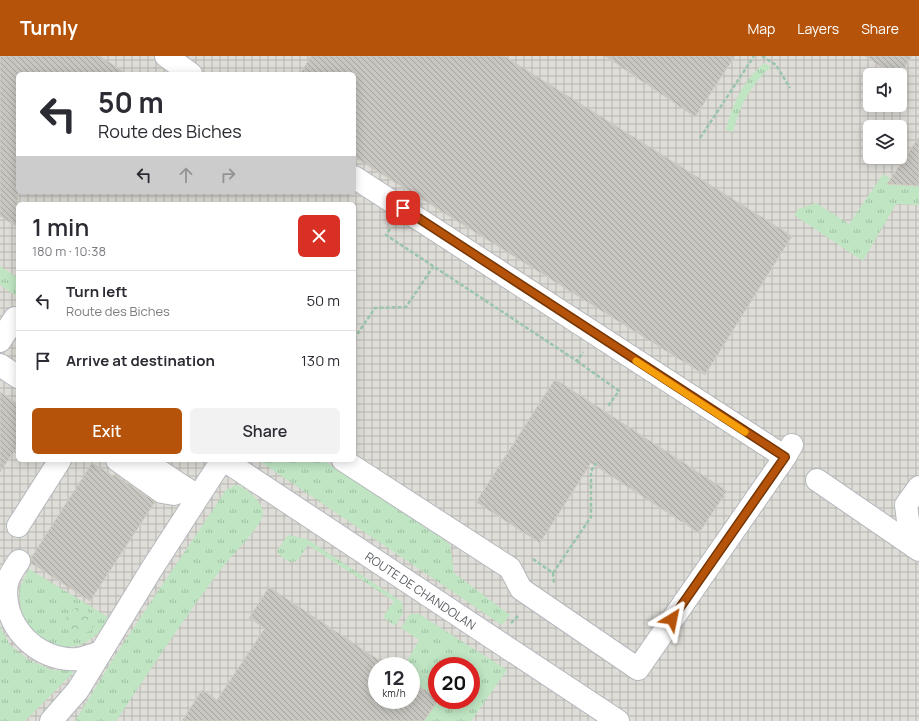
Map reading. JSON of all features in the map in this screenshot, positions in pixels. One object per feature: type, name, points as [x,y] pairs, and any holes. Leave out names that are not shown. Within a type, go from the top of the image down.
[{"type":"street","points":[[166,56],[188,72]]},
{"type":"street","points":[[346,462],[510,568],[521,589],[638,669],[789,450],[356,178]]},
{"type":"street","points":[[0,341],[11,316]]},
{"type":"street","points":[[0,365],[16,376]]},
{"type":"street","points":[[18,526],[59,462]]},
{"type":"street","points":[[120,462],[162,492],[174,494],[192,493]]},
{"type":"street","points":[[146,462],[192,493]]},
{"type":"street","points":[[51,721],[78,690],[192,493],[221,462]]},
{"type":"street","name":"ROUTE DE CHANDOLAN","points":[[226,462],[618,721]]},
{"type":"street","points":[[817,480],[915,547]]},
{"type":"street","points":[[915,547],[906,505],[919,487]]},
{"type":"street","points":[[19,561],[8,583],[7,604],[18,630],[27,642],[46,654],[61,658],[75,659],[101,652]]},
{"type":"path","points":[[700,138],[754,56]]},
{"type":"path","points":[[762,56],[776,65],[790,88]]},
{"type":"path","points":[[403,208],[386,235],[577,361],[619,391],[608,406]]},
{"type":"path","points":[[356,336],[375,308],[406,308],[433,267]]},
{"type":"path","points":[[577,361],[585,348]]},
{"type":"path","points":[[554,573],[591,517],[591,471],[596,463]]},
{"type":"shaded area","points":[[0,56],[919,56],[919,721],[0,721]]},
{"type":"green space","points":[[764,63],[771,67],[757,81],[747,96],[739,113],[733,132],[726,130],[735,102],[744,85]]},
{"type":"green space","points":[[919,150],[919,205],[896,204],[863,261],[794,215],[798,209],[816,203],[849,224],[883,174],[897,183]]},
{"type":"green space","points":[[0,266],[16,277],[16,296],[0,285]]},
{"type":"green space","points":[[261,462],[326,462],[450,544],[454,573],[510,615],[502,625]]},
{"type":"green space","points":[[235,485],[248,491],[260,504],[263,513],[258,525],[225,564],[197,602],[169,641],[116,721],[75,721],[120,648],[226,490]]},
{"type":"green space","points":[[288,535],[307,539],[402,602],[403,613],[395,626],[383,617],[394,601],[308,545],[297,561],[290,562],[282,557],[277,551]]},
{"type":"green space","points":[[29,569],[108,617],[109,620],[92,639],[73,646],[52,644],[42,638],[33,631],[22,612],[20,588]]},
{"type":"green space","points":[[79,605],[94,616],[96,624],[88,632],[75,635],[63,625],[68,614]]},
{"type":"green space","points":[[410,614],[419,614],[507,670],[480,708],[480,657],[428,657],[428,692],[420,687],[420,657],[409,657],[419,640],[401,628]]},
{"type":"green space","points":[[0,627],[10,645],[29,660],[52,670],[72,670],[74,672],[25,721],[0,721]]},
{"type":"green space","points":[[432,709],[479,709],[471,721],[424,721]]},
{"type":"building","points":[[0,56],[100,56],[124,72],[16,72],[16,194],[18,194],[18,202],[16,202],[16,226],[0,216]]},
{"type":"building","points":[[311,56],[504,56],[792,236],[705,375],[356,158],[356,72],[301,72]]},
{"type":"building","points":[[605,56],[735,56],[695,117]]},
{"type":"building","points":[[865,56],[912,56],[904,68],[883,68]]},
{"type":"building","points":[[919,137],[919,186],[887,184],[901,164],[907,164],[907,155]]},
{"type":"building","points":[[555,379],[727,491],[699,533],[591,463],[540,543],[476,502]]},
{"type":"building","points":[[0,392],[16,403],[16,449],[0,472]]},
{"type":"building","points":[[92,463],[113,476],[114,474],[155,502],[90,601],[31,563],[31,558]]},
{"type":"building","points":[[269,587],[374,657],[368,657],[368,709],[420,709],[420,687],[428,692],[428,709],[432,709],[424,721],[182,721],[202,690],[217,700],[265,628],[249,618]]},
{"type":"slow traffic","points":[[636,361],[745,432]]},
{"type":"route","points":[[403,208],[785,457],[672,619]]}]
